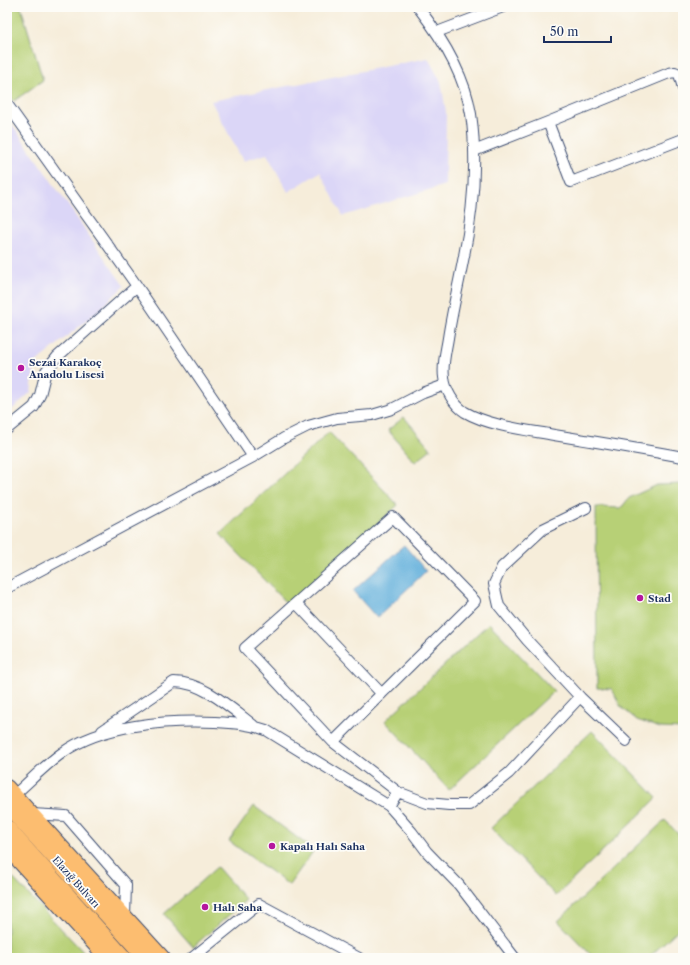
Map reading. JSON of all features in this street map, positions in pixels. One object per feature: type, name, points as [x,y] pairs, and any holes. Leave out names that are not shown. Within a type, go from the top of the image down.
[{"type":"highway","points":[[9,796],[32,814],[163,958]]},
{"type":"highway","name":"Elazığ Bulvarı","points":[[9,796],[145,958]]},
{"type":"highway","name":"Elazığ Bulvarı","points":[[7,827],[125,958]]},
{"type":"highway","points":[[7,848],[107,958]]},
{"type":"street","points":[[418,7],[437,32],[452,59],[466,91],[471,114],[474,150],[473,196],[464,260],[453,307],[444,358],[443,375],[445,385],[453,400],[464,411],[483,420],[529,430],[683,457]]},
{"type":"street","points":[[437,32],[502,7]]},
{"type":"street","points":[[474,150],[669,73],[675,72],[679,74],[683,88]]},
{"type":"street","points":[[7,104],[137,286],[252,457]]},
{"type":"street","points":[[548,122],[571,182],[683,139]]},
{"type":"street","points":[[7,429],[34,406],[40,395],[46,371],[57,357],[137,286]]},
{"type":"street","points":[[7,588],[308,426],[337,418],[372,414],[392,409],[423,393],[445,385]]},
{"type":"street","points":[[586,508],[543,529],[502,567],[494,584],[499,606],[527,640],[580,697],[626,741]]},
{"type":"street","points":[[333,742],[474,601],[393,516],[245,648],[333,742],[398,792],[427,803],[469,805],[509,773],[580,697]]},
{"type":"street","points":[[296,603],[382,693]]},
{"type":"street","points":[[9,796],[63,752],[92,737],[133,711],[174,682],[185,682],[221,701],[253,725],[266,730],[389,806],[427,852],[459,885],[515,958]]},
{"type":"street","points":[[92,737],[143,725],[164,723],[191,721],[253,725]]},
{"type":"street","points":[[389,806],[398,792]]},
{"type":"street","points":[[32,814],[66,816],[126,885],[125,917]]},
{"type":"street","points":[[192,958],[259,904],[359,958]]},
{"type":"shaded area","points":[[428,58],[441,82],[446,112],[445,185],[343,216],[320,172],[288,192],[267,154],[243,161],[211,101]]},
{"type":"shaded area","points":[[7,117],[124,286],[98,311],[35,363],[31,392],[7,414]]},
{"type":"green space","points":[[7,7],[21,7],[43,80],[14,101],[7,93]]},
{"type":"green space","points":[[404,417],[431,449],[415,462],[388,430]]},
{"type":"green space","points":[[329,432],[398,505],[289,606],[220,534]]},
{"type":"green space","name":"Stad","points":[[683,484],[683,729],[660,728],[637,720],[621,707],[612,689],[597,688],[596,507],[621,508],[629,498],[657,485]]},
{"type":"green space","points":[[489,623],[554,691],[449,790],[385,721]]},
{"type":"green space","points":[[592,731],[657,798],[556,896],[491,828]]},
{"type":"green space","name":"Kapalı Halı Saha","points":[[254,806],[314,850],[289,885],[229,841]]},
{"type":"green space","points":[[665,820],[683,839],[683,925],[648,958],[594,958],[558,921]]},
{"type":"green space","name":"Halı Saha","points":[[217,867],[246,900],[193,947],[164,914]]},
{"type":"green space","points":[[7,872],[89,958],[7,958]]},
{"type":"water","points":[[404,545],[426,571],[377,618],[353,591]]},
{"type":"place","name":"Sezai Karakoç Anadolu Lisesi","points":[[21,368]]},
{"type":"place","name":"Stad","points":[[640,598]]},
{"type":"place","name":"Kapalı Halı Saha","points":[[272,846]]},
{"type":"place","name":"Halı Saha","points":[[205,907]]}]
